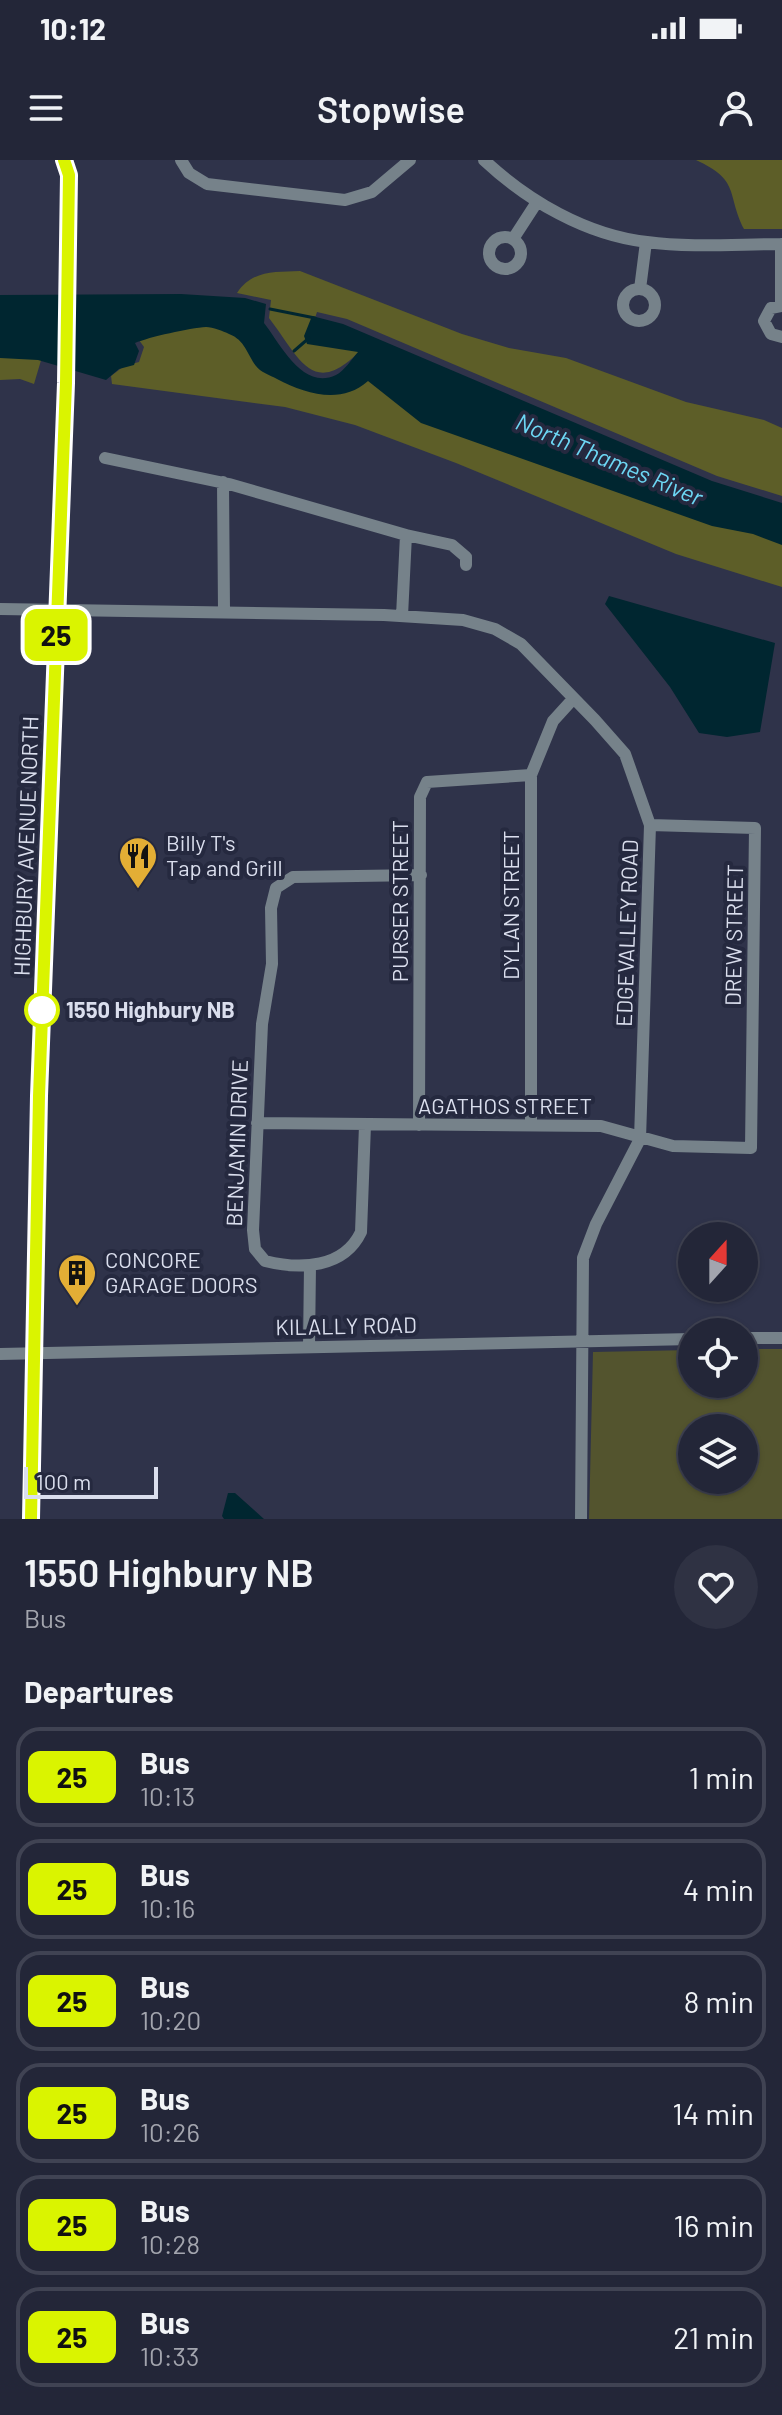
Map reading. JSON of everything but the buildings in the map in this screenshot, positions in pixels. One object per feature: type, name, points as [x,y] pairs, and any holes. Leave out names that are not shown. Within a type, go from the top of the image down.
[{"type":"main road","name":"HIGHBURY AVENUE NORTH","points":[[31,1519],[39,1096],[66,383],[69,175],[64,160]]},
{"type":"main road","name":"HIGHBURY AVENUE NORTH","points":[[69,175],[75,160]]},
{"type":"street","points":[[181,160],[189,173],[207,184],[345,200],[372,192],[410,160]]},
{"type":"street","points":[[484,160],[537,202],[586,226],[646,242],[781,244],[782,306],[771,308],[764,321],[767,331],[782,337]]},
{"type":"street","points":[[513,239],[537,202]]},
{"type":"street","points":[[640,289],[646,242]]},
{"type":"street","points":[[105,458],[223,482],[406,535],[452,545],[466,557],[466,565]]},
{"type":"street","points":[[223,482],[224,611]]},
{"type":"street","points":[[402,616],[406,535]]},
{"type":"street","name":"EDGEVALLEY ROAD","points":[[0,609],[224,611],[463,620],[495,629],[521,644],[625,754],[650,825],[640,1139],[596,1224],[583,1258],[581,1519]]},
{"type":"street","name":"DYLAN STREET","points":[[531,1124],[531,775],[553,721],[573,699]]},
{"type":"street","name":"PURSER STREET","points":[[419,1125],[420,797],[427,782],[531,775]]},
{"type":"street","name":"DREW STREET","points":[[650,825],[755,828],[751,1148]]},
{"type":"street","name":"BENJAMIN DRIVE","points":[[365,1125],[361,1232],[354,1247],[344,1256],[310,1265],[265,1261],[255,1249],[257,1123],[262,1024],[272,964],[271,908],[276,888],[293,877],[421,875]]},
{"type":"street","name":"AGATHOS STREET","points":[[257,1123],[601,1126],[673,1146],[751,1148]]},
{"type":"street","points":[[309,1347],[310,1265]]},
{"type":"street","points":[[758,1338],[782,1338]]},
{"type":"street","name":"KILALLY ROAD","points":[[0,1354],[678,1339]]},
{"type":"green space","points":[[758,1349],[782,1349],[782,1519],[589,1519],[593,1352],[678,1350],[678,1398],[758,1398]]},
{"type":"shaded area","points":[[696,160],[782,160],[782,229],[744,229],[726,182]]},
{"type":"shaded area","points":[[300,271],[462,334],[509,348],[566,358],[686,402],[764,420],[782,428],[782,496],[717,476],[347,319],[317,312],[315,318],[363,348],[332,371],[320,372],[309,368],[269,318],[271,300],[237,293],[257,276]]},
{"type":"shaded area","points":[[212,323],[238,332],[261,365],[350,390],[373,378],[782,542],[782,587],[676,554],[456,463],[355,425],[285,407],[112,384],[111,376],[124,366],[139,362],[144,347],[139,340],[156,333]]},
{"type":"shaded area","points":[[0,356],[42,357],[34,384],[20,379],[0,380]]},
{"type":"water","name":"North Thames River","points":[[181,294],[245,298],[266,304],[264,323],[293,362],[313,376],[324,378],[336,375],[358,352],[307,344],[304,336],[312,316],[343,324],[712,481],[782,503],[782,545],[753,534],[712,526],[421,423],[368,381],[358,388],[335,395],[300,389],[260,370],[239,340],[212,328],[180,331],[135,343],[139,351],[134,365],[119,369],[106,380],[38,360],[0,358],[0,295]]},
{"type":"water","points":[[609,596],[775,643],[760,732],[727,737],[699,733],[670,687],[605,604]]},
{"type":"water","points":[[228,1493],[235,1493],[264,1519],[224,1519],[222,1516]]},
{"type":"waterway","name":"North Thames River","points":[[270,309],[315,318]]},
{"type":"waterway","points":[[294,351],[309,338]]},
{"type":"bus line","name":"25","points":[[31,1519],[39,1096],[66,383],[69,175],[64,160]]},
{"type":"place","name":"Billy T's Tap and Grill","points":[[138,890]]},
{"type":"place","name":"1550 Highbury NB","points":[[42,1010]]},
{"type":"place","name":"CONCORE GARAGE DOORS","points":[[77,1307]]}]
